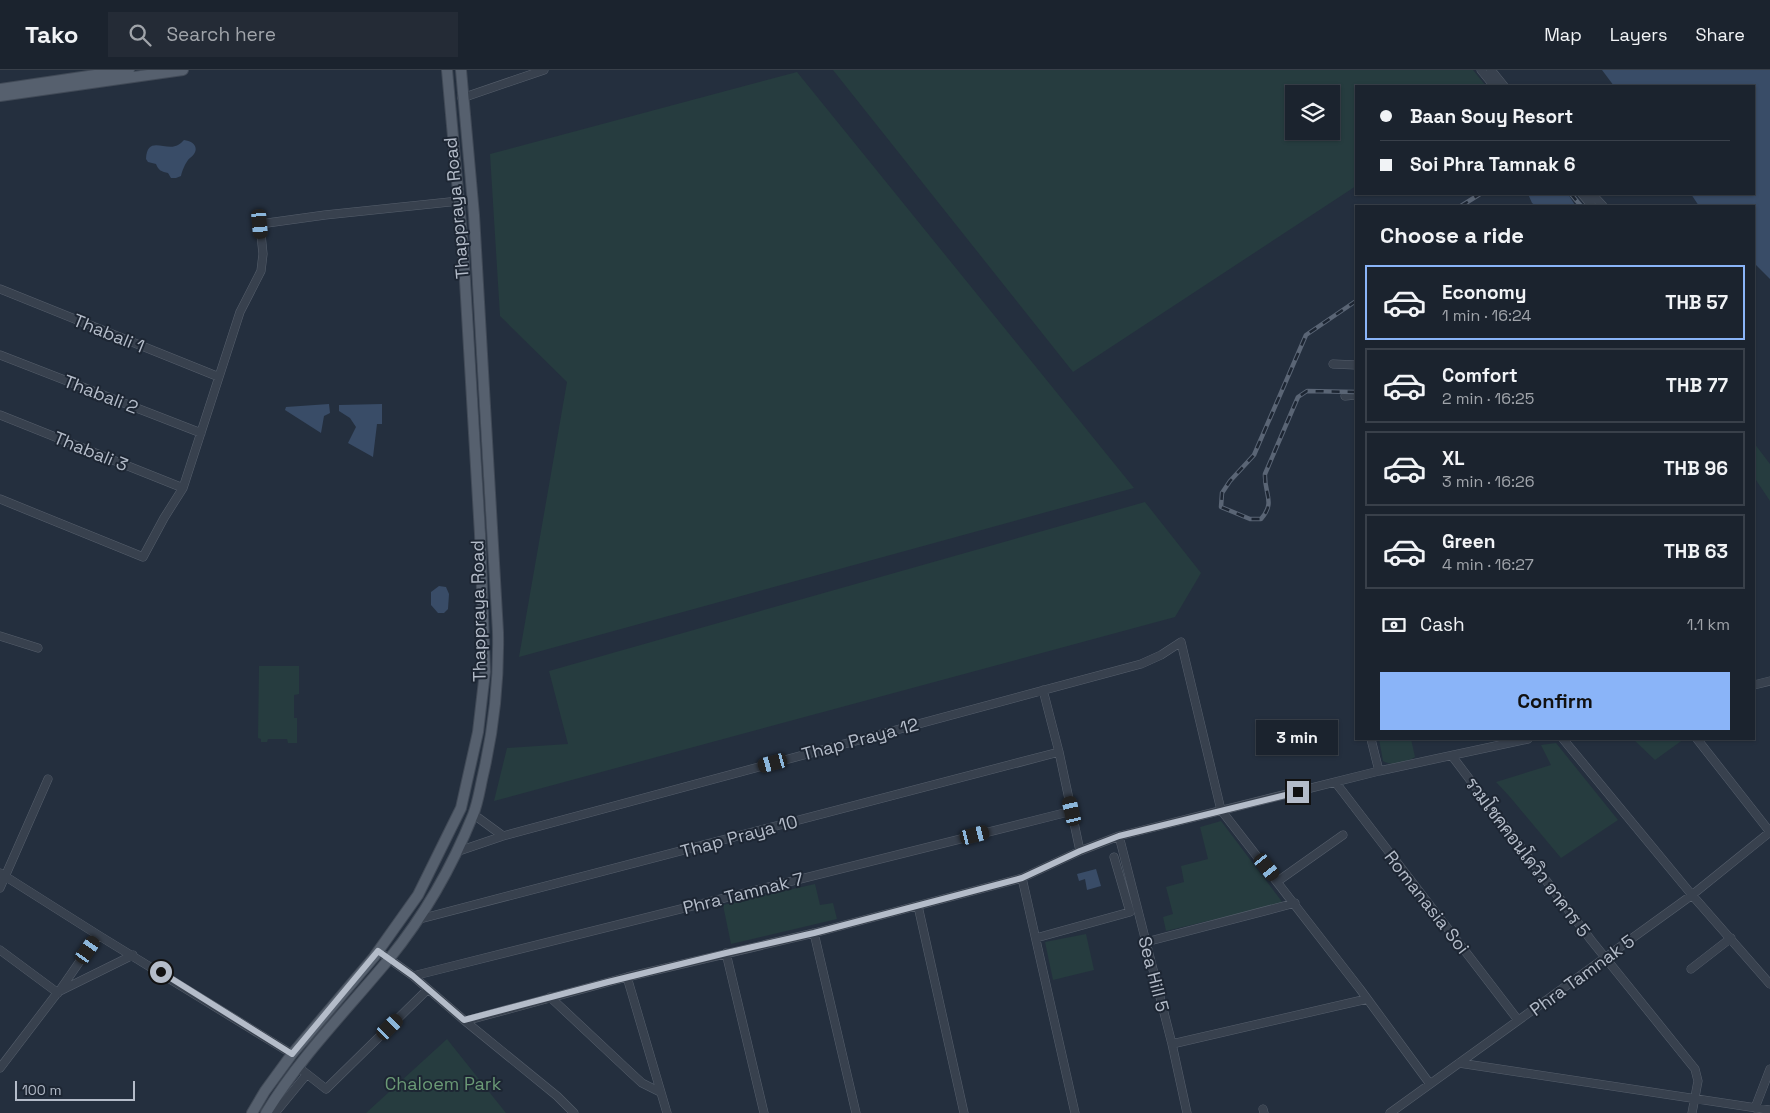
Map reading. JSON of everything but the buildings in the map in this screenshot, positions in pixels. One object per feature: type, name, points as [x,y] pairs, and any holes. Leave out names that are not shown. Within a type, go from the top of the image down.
[{"type":"main road","points":[[0,89],[129,70]]},
{"type":"main road","points":[[0,96],[183,70]]},
{"type":"main road","name":"Thappraya Road","points":[[252,1113],[265,1091],[292,1054],[378,951],[418,895],[461,808],[478,732],[485,672],[480,534],[463,247],[446,70]]},
{"type":"main road","name":"Thappraya Road","points":[[266,1113],[298,1066],[389,959],[420,919],[456,852],[473,814],[489,750],[498,673],[493,533],[474,215],[462,98],[461,70]]},
{"type":"street","points":[[462,98],[544,70]]},
{"type":"street","points":[[1481,70],[1493,85]]},
{"type":"street","points":[[1491,70],[1503,85]]},
{"type":"street","points":[[1583,195],[1591,205]]},
{"type":"street","points":[[1593,195],[1602,205]]},
{"type":"street","points":[[0,499],[143,557],[183,488],[240,312],[261,271],[263,254],[260,224],[459,201]]},
{"type":"street","name":"Thabali 1","points":[[0,290],[219,377]]},
{"type":"street","name":"Thabali 2","points":[[0,355],[201,433]]},
{"type":"street","points":[[1334,364],[1355,365]]},
{"type":"street","points":[[1345,396],[1355,395]]},
{"type":"street","name":"Thabali 3","points":[[0,415],[183,488]]},
{"type":"street","points":[[480,534],[493,533]]},
{"type":"street","points":[[0,636],[38,648]]},
{"type":"street","name":"Thap Praya 12","points":[[456,852],[503,836],[1141,664],[1160,656],[1181,642],[1221,810]]},
{"type":"street","points":[[1755,685],[1770,681]]},
{"type":"street","points":[[1043,690],[1059,752],[1080,851]]},
{"type":"street","points":[[478,732],[491,734]]},
{"type":"street","points":[[1372,740],[1379,772]]},
{"type":"street","points":[[464,1020],[627,977],[814,933],[1022,878],[1080,851],[1119,836],[1379,772],[1524,740]]},
{"type":"street","points":[[1564,740],[1692,895],[1770,984]]},
{"type":"street","points":[[1698,740],[1770,832]]},
{"type":"street","points":[[474,747],[489,750]]},
{"type":"street","name":"Thap Praya 10","points":[[420,919],[1059,752]]},
{"type":"street","name":"รวมโชคคอนโดวิว อาคาร 5","points":[[1452,756],[1605,958],[1695,1069],[1698,1081],[1692,1113]]},
{"type":"street","points":[[0,888],[3,874],[48,779]]},
{"type":"street","name":"Romanasia Soi","points":[[1336,783],[1518,1020]]},
{"type":"street","points":[[1221,810],[1295,903],[1430,1084]]},
{"type":"street","name":"Phra Tamnak 7","points":[[413,976],[1072,811]]},
{"type":"street","points":[[473,814],[503,836]]},
{"type":"street","name":"Phra Tamnak 5","points":[[1390,1113],[1692,895],[1770,832]]},
{"type":"street","points":[[1278,881],[1343,835]]},
{"type":"street","name":"Sea Hill 5","points":[[1119,836],[1172,1044],[1186,1113]]},
{"type":"street","points":[[1036,938],[1130,912],[1114,857]]},
{"type":"street","points":[[3,874],[98,935],[292,1054]]},
{"type":"street","points":[[1022,878],[1075,1113]]},
{"type":"street","points":[[418,895],[424,901],[430,902]]},
{"type":"street","points":[[1146,942],[1295,903]]},
{"type":"street","points":[[918,906],[964,1113]]},
{"type":"street","points":[[814,933],[856,1113]]},
{"type":"street","points":[[0,1068],[58,993],[98,935]]},
{"type":"street","points":[[1691,969],[1731,938]]},
{"type":"street","points":[[0,950],[58,993]]},
{"type":"street","points":[[378,951],[413,976],[557,1096],[574,1113]]},
{"type":"street","points":[[726,953],[764,1113]]},
{"type":"street","points":[[58,993],[133,955]]},
{"type":"street","points":[[627,977],[667,1113]]},
{"type":"street","points":[[298,1066],[326,1090],[428,989]]},
{"type":"street","points":[[550,997],[642,1083],[660,1092]]},
{"type":"street","points":[[1172,1044],[1367,999]]},
{"type":"street","points":[[1459,1063],[1770,1110]]},
{"type":"street","points":[[1755,1108],[1770,1069]]},
{"type":"street","points":[[275,1113],[307,1074]]},
{"type":"green space","points":[[833,70],[1473,70],[1485,85],[1355,85],[1355,187],[1073,372]]},
{"type":"green space","points":[[797,72],[1134,488],[519,657],[567,382],[500,316],[490,154]]},
{"type":"green space","points":[[1755,444],[1770,464],[1770,501],[1755,478]]},
{"type":"green space","points":[[1145,502],[1201,573],[1175,617],[494,801],[507,748],[568,744],[549,671]]},
{"type":"green space","points":[[259,666],[299,666],[299,694],[294,695],[294,718],[297,718],[297,743],[288,743],[287,739],[268,739],[267,742],[261,742],[261,739],[258,738]]},
{"type":"green space","points":[[1379,740],[1411,740],[1415,757],[1395,764],[1383,761]]},
{"type":"green space","points":[[1634,740],[1683,740],[1655,760]]},
{"type":"green space","points":[[1556,743],[1618,820],[1561,858],[1496,782],[1551,765],[1541,745]]},
{"type":"green space","points":[[1221,821],[1283,903],[1166,931],[1163,917],[1173,914],[1166,887],[1184,882],[1181,866],[1208,859],[1200,827]]},
{"type":"green space","points":[[815,884],[820,905],[833,903],[837,919],[731,944],[723,905]]},
{"type":"green space","points":[[1086,934],[1094,970],[1053,980],[1045,942]]},
{"type":"green space","name":"Chaloem Park","points":[[447,1039],[506,1113],[366,1113]]},
{"type":"water","points":[[1602,70],[1770,70],[1770,279],[1755,264],[1755,205],[1698,205],[1692,195],[1755,195],[1755,85],[1613,85]]},
{"type":"water","points":[[184,140],[190,141],[196,149],[194,154],[188,159],[181,176],[171,178],[168,173],[160,170],[156,164],[148,162],[146,159],[147,152],[153,145],[173,147],[179,145]]},
{"type":"water","points":[[1528,195],[1569,195],[1575,205],[1535,205]]},
{"type":"water","points":[[329,404],[330,413],[324,416],[321,433],[285,410],[286,407]]},
{"type":"water","points":[[382,404],[382,424],[377,424],[373,457],[348,443],[356,427],[350,418],[339,411],[339,405]]},
{"type":"water","points":[[439,586],[446,587],[449,594],[448,609],[444,613],[438,613],[431,605],[431,592]]},
{"type":"water","points":[[1096,869],[1101,886],[1087,890],[1085,879],[1079,881],[1077,874]]},
{"type":"railway","points":[[1463,205],[1478,195]]},
{"type":"railway","points":[[1572,195],[1580,205]]},
{"type":"railway","points":[[1355,302],[1306,335],[1254,455],[1230,481],[1222,493],[1221,507],[1250,519],[1261,519],[1269,503],[1265,474],[1298,397],[1307,391],[1355,392]]},
{"type":"route","points":[[161,972],[292,1054],[378,951],[413,976],[464,1020],[608,982],[814,933],[1022,878],[1080,851],[1119,836],[1298,792]]}]
